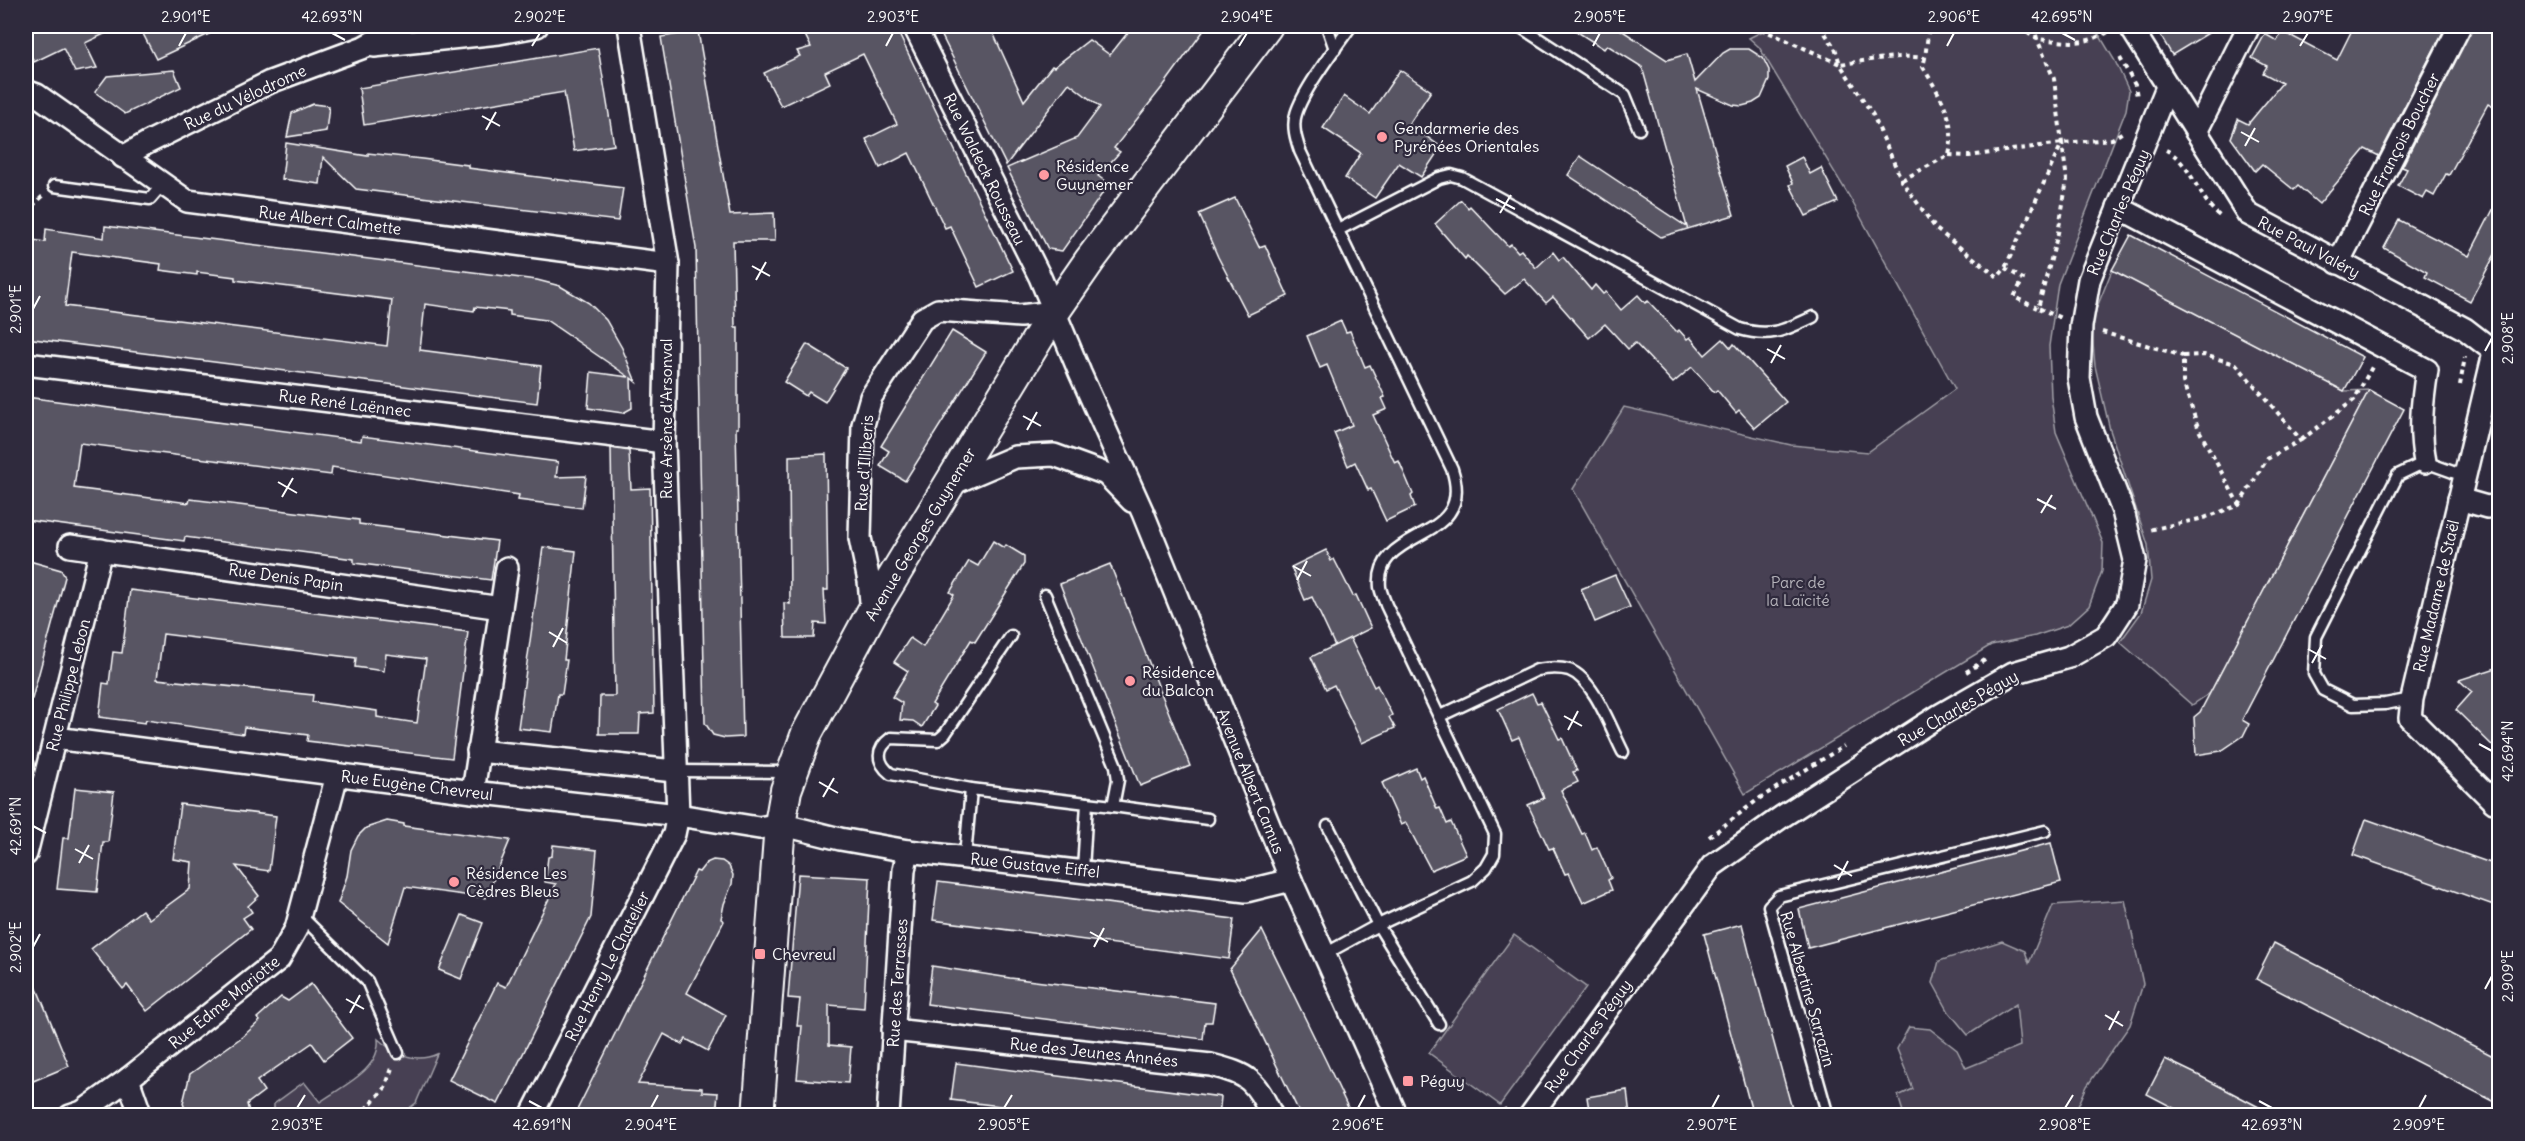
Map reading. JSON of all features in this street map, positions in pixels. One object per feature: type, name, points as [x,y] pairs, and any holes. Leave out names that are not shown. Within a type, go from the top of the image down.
[{"type":"street","name":"Rue du Vélodrome","points":[[123,157],[270,82],[364,47],[402,26]]},
{"type":"street","points":[[364,47],[478,31],[537,26]]},
{"type":"street","name":"Rue Arsène d'Arsonval","points":[[629,26],[668,264],[664,442],[678,814]]},
{"type":"street","name":"Rue Waldeck Rousseau","points":[[914,26],[1040,277],[1054,312]]},
{"type":"street","name":"Avenue Georges Guynemer","points":[[758,1116],[780,824],[786,790],[807,733],[872,612],[1054,312],[1090,260],[1267,26]]},
{"type":"street","name":"Rue Paul Valéry","points":[[2130,26],[2248,214],[2465,329],[2498,350]]},
{"type":"street","points":[[2196,132],[2249,26]]},
{"type":"street","name":"Rue François Boucher","points":[[2338,263],[2460,26]]},
{"type":"street","name":"Rue Charles Péguy","points":[[1530,1116],[1712,866],[1783,816],[1940,715],[2013,673],[2069,657],[2106,636],[2127,604],[2135,560],[2123,511],[2086,417],[2079,378],[2081,326],[2089,280],[2167,87]]},
{"type":"street","name":"Rue Albert Calmette","points":[[26,91],[37,95],[187,201],[668,264]]},
{"type":"street","points":[[2118,207],[2427,370],[2420,436],[2425,462]]},
{"type":"street","name":"Rue d'Illiberis","points":[[872,612],[869,580],[860,538],[863,425],[870,397],[922,319],[938,309],[1020,316],[1054,312]]},
{"type":"street","name":"Avenue Albert Camus","points":[[1054,312],[1143,513],[1291,880],[1397,1116]]},
{"type":"street","name":"Rue Madame de Staël","points":[[2498,350],[2464,476],[2412,699],[2410,718],[2494,802],[2499,803]]},
{"type":"street","name":"Rue René Laënnec","points":[[26,364],[664,442]]},
{"type":"street","points":[[949,485],[1015,457],[1054,455],[1106,474],[1143,513]]},
{"type":"street","points":[[2459,499],[2487,507],[2499,505]]},
{"type":"street","name":"Rue Denis Papin","points":[[70,546],[501,608]]},
{"type":"street","name":"Rue Philippe Lebon","points":[[26,854],[101,550]]},
{"type":"street","points":[[472,792],[507,568]]},
{"type":"street","name":"Rue Eugène Chevreul","points":[[55,738],[472,792],[678,814],[759,828],[780,824]]},
{"type":"street","points":[[478,751],[675,771]]},
{"type":"street","name":"Rue Edme Mariotte","points":[[70,1116],[82,1112],[128,1079],[279,959],[296,929],[337,775]]},
{"type":"street","name":"Rue Henry Le Chatelier","points":[[531,1116],[674,834],[678,814]]},
{"type":"street","name":"Rue Gustave Eiffel","points":[[780,824],[840,839],[908,850],[1246,891],[1291,880]]},
{"type":"street","name":"Rue des Terrasses","points":[[888,1116],[904,870],[908,850]]},
{"type":"street","name":"Rue des Jeunes Années","points":[[893,1030],[1211,1065],[1242,1073],[1260,1091],[1272,1116]]},
{"type":"street","points":[[128,1079],[141,1116]]},
{"type":"lane","points":[[1327,26],[1335,49]]},
{"type":"lane","points":[[1325,954],[1378,925],[1472,880],[1486,868],[1494,854],[1495,834],[1386,605],[1380,586],[1383,568],[1392,553],[1444,521],[1448,516],[1457,497],[1457,485],[1452,469],[1300,151],[1295,133],[1296,115],[1302,101],[1352,26]]},
{"type":"lane","points":[[1519,26],[1625,95],[1639,129]]},
{"type":"lane","points":[[1338,230],[1439,178],[1451,175],[1462,178],[1740,329],[1752,333],[1779,333],[1813,317]]},
{"type":"lane","points":[[54,186],[150,199],[162,185]]},
{"type":"lane","points":[[2412,699],[2385,704],[2353,705],[2323,690],[2314,674],[2316,637],[2398,475],[2425,462],[2464,476]]},
{"type":"lane","points":[[1046,595],[1116,766],[1118,780],[1113,806]]},
{"type":"lane","points":[[1011,636],[945,734],[938,740],[891,738],[882,745],[879,757],[883,767],[891,774],[971,789],[1208,819]]},
{"type":"lane","points":[[1440,716],[1537,670],[1551,667],[1571,671],[1590,687],[1623,752]]},
{"type":"lane","points":[[675,771],[793,772]]},
{"type":"lane","points":[[965,857],[971,789]]},
{"type":"lane","points":[[1083,870],[1087,803]]},
{"type":"lane","points":[[1328,826],[1378,925],[1439,1024]]},
{"type":"lane","name":"Rue Albertine Sarrazin","points":[[1828,1116],[1769,906],[1779,896],[2045,831]]},
{"type":"lane","points":[[299,914],[367,981],[398,1053]]},
{"type":"path","points":[[1748,26],[1761,29],[1840,64],[1879,57],[1925,58]]},
{"type":"path","points":[[1761,29],[1767,26]]},
{"type":"path","points":[[1820,26],[1835,48],[1840,64],[1874,115],[1902,181],[1936,229],[1998,277],[2005,268],[2062,143]]},
{"type":"path","points":[[1929,26],[1923,67],[1946,109],[1952,126],[1953,138],[1949,155]]},
{"type":"path","points":[[2020,26],[2037,39],[2081,42],[2094,40],[2106,32]]},
{"type":"path","points":[[2034,26],[2054,79],[2067,180],[2058,233],[2038,308]]},
{"type":"path","points":[[1902,181],[1949,155],[1969,156],[2062,143],[2112,139],[2127,130],[2122,141]]},
{"type":"path","points":[[2005,268],[2023,279],[2014,297],[2059,317],[2081,326],[2183,356],[2204,354],[2236,364],[2301,440]]},
{"type":"path","points":[[2059,328],[2061,306]]},
{"type":"path","points":[[2129,534],[2204,518],[2239,505],[2267,459],[2301,440],[2355,400],[2383,347]]},
{"type":"path","points":[[2183,356],[2183,382],[2191,408],[2215,462],[2239,505]]},
{"type":"path","points":[[1963,674],[1971,667],[1992,657]]},
{"type":"path","points":[[1706,840],[1760,798],[1851,742]]},
{"type":"path","points":[[359,1116],[385,1088],[398,1053]]},
{"type":"path","points":[[1495,1116],[1506,1110],[1513,1101]]},
{"type":"green space","name":"Parc de la Laïcité","points":[[1773,26],[2094,26],[2115,61],[2129,91],[2126,110],[2058,284],[2049,346],[2051,397],[2056,432],[2103,543],[2102,571],[2089,606],[2068,625],[2035,636],[1991,645],[1745,794],[1573,489],[1624,407],[1791,445],[1868,452],[1955,389],[1849,196],[1759,47],[1749,38]]},
{"type":"green space","points":[[2112,270],[2344,391],[2369,390],[2210,693],[2192,705],[2120,642],[2141,613],[2151,580],[2148,545],[2110,430],[2095,366],[2091,322]]},
{"type":"green space","points":[[2125,900],[2143,984],[2130,1025],[2087,1086],[2074,1115],[1904,1115],[1898,1096],[1913,1089],[1897,1049],[1909,1027],[1930,1029],[1957,1050],[1966,1068],[2020,1046],[2016,1004],[1968,1035],[1949,1012],[1933,983],[1939,961],[2002,941],[2025,951],[2029,963],[2053,905]]},
{"type":"green space","points":[[1514,935],[1586,987],[1500,1105],[1429,1053]]},
{"type":"green space","points":[[378,1039],[398,1053],[413,1058],[437,1054],[416,1103],[400,1115],[274,1116],[274,1104],[304,1082],[320,1102],[349,1083],[373,1060]]},
{"type":"building","points":[[34,26],[121,26],[85,43],[97,68],[75,72],[63,48],[34,62],[26,47],[26,30]]},
{"type":"building","points":[[139,26],[226,26],[156,59]]},
{"type":"building","points":[[811,26],[895,26],[1013,271],[979,287],[950,226],[945,228],[909,153],[880,168],[866,139],[897,124],[863,54],[825,72],[830,83],[781,106],[764,73],[800,56],[797,51],[811,47],[805,35],[814,31]]},
{"type":"building","points":[[937,26],[990,26],[1024,101],[1052,66],[1054,67],[1089,40],[1110,55],[1133,26],[1207,26],[1114,148],[1120,152],[1098,176],[1109,184],[1062,251],[1048,249],[1007,168],[1077,138],[1100,107],[1069,83],[1006,165]]},
{"type":"building","points":[[1568,26],[1619,26],[1618,28],[1667,60],[1687,54],[1695,82],[1723,53],[1730,49],[1749,49],[1763,58],[1769,70],[1769,80],[1761,98],[1753,103],[1742,106],[1733,105],[1697,89],[1734,215],[1661,237],[1568,175],[1580,156],[1687,227],[1642,67],[1607,45],[1604,49]]},
{"type":"building","points":[[2155,26],[2220,26],[2172,55]]},
{"type":"building","points":[[2354,26],[2446,26],[2379,156],[2365,149],[2319,204],[2298,186],[2294,190],[2262,164],[2255,171],[2231,138],[2238,119],[2248,124],[2282,83],[2263,73],[2267,66],[2252,58],[2265,34],[2277,41],[2282,31],[2337,60]]},
{"type":"building","points":[[2473,26],[2499,26],[2499,110],[2488,104],[2449,175],[2446,174],[2434,196],[2427,192],[2423,199],[2398,186],[2407,169],[2402,167]]},
{"type":"building","points":[[698,31],[730,215],[774,213],[775,241],[733,241],[735,327],[738,327],[738,428],[736,428],[743,737],[725,738],[713,735],[705,723],[696,248],[661,37]]},
{"type":"building","points":[[598,48],[614,145],[574,151],[564,92],[364,125],[359,88]]},
{"type":"building","points":[[174,70],[181,87],[125,114],[95,92],[107,76]]},
{"type":"building","name":"Gendarmerie des Pyrénées Orientales","points":[[1400,70],[1431,91],[1409,124],[1441,147],[1421,177],[1399,163],[1375,198],[1345,178],[1361,153],[1323,128],[1344,96],[1370,114]]},
{"type":"building","points":[[313,104],[329,106],[326,131],[287,137],[292,113]]},
{"type":"building","points":[[286,143],[368,156],[368,153],[468,165],[468,168],[623,188],[618,221],[356,189],[323,157],[320,184],[282,179]]},
{"type":"building","points":[[1802,157],[1810,174],[1821,168],[1838,202],[1806,216],[1790,185],[1793,183],[1785,166]]},
{"type":"building","points":[[1235,198],[1259,247],[1265,245],[1288,296],[1248,315],[1199,214]]},
{"type":"building","points":[[2499,198],[2499,247],[2470,301],[2425,277],[2427,272],[2384,248],[2399,220],[2469,256]]},
{"type":"building","points":[[1461,200],[1468,208],[1470,206],[1508,246],[1511,244],[1518,252],[1521,250],[1536,268],[1553,252],[1559,260],[1563,257],[1591,290],[1595,285],[1603,294],[1606,292],[1621,310],[1638,295],[1645,303],[1648,301],[1677,332],[1679,330],[1687,339],[1690,337],[1705,355],[1723,339],[1731,348],[1734,344],[1786,402],[1755,428],[1739,410],[1736,413],[1717,390],[1714,392],[1692,367],[1673,383],[1635,343],[1628,349],[1605,324],[1589,338],[1553,297],[1546,303],[1524,279],[1505,294],[1467,256],[1465,259],[1435,224]]},
{"type":"building","points":[[105,226],[537,280],[560,286],[589,303],[606,320],[622,348],[636,382],[631,378],[632,408],[623,413],[588,408],[591,372],[629,377],[546,320],[510,315],[510,311],[475,307],[474,311],[425,304],[420,350],[541,366],[537,403],[26,338],[26,239],[45,242],[46,229],[104,238]],"holes":[[[72,252],[161,264],[160,270],[197,275],[197,272],[235,277],[235,280],[392,300],[387,346],[65,306]]]},
{"type":"building","points":[[2131,235],[2363,357],[2344,391],[2112,270]]},
{"type":"building","points":[[1341,321],[1346,332],[1350,331],[1365,367],[1370,365],[1385,397],[1382,398],[1387,409],[1373,415],[1395,463],[1399,461],[1413,494],[1411,496],[1415,507],[1386,521],[1355,462],[1348,466],[1334,433],[1352,425],[1327,365],[1320,368],[1307,336]]},
{"type":"building","points":[[952,331],[986,352],[905,481],[880,466],[889,451],[881,446]]},
{"type":"building","points":[[807,344],[846,368],[825,402],[809,392],[806,396],[784,382]]},
{"type":"building","points":[[2369,390],[2404,409],[2242,720],[2249,724],[2243,736],[2221,751],[2196,755],[2194,717],[2200,712]]},
{"type":"building","points":[[26,397],[361,441],[362,436],[558,462],[556,477],[586,476],[582,508],[518,500],[519,495],[332,467],[331,475],[80,443],[74,488],[189,503],[190,499],[359,520],[359,524],[497,541],[491,580],[354,563],[354,559],[185,537],[184,541],[26,520]]},
{"type":"building","points":[[611,448],[629,451],[631,489],[650,488],[654,713],[640,714],[639,734],[599,734],[600,696],[615,696]]},
{"type":"building","points":[[826,454],[828,590],[824,590],[826,624],[815,623],[814,638],[785,638],[784,603],[790,604],[789,456]]},
{"type":"building","points":[[993,541],[1004,548],[1006,545],[1024,556],[1024,564],[975,642],[971,640],[932,704],[935,706],[922,727],[913,721],[900,720],[902,703],[892,697],[908,671],[894,662],[910,638],[923,647],[954,595],[950,592],[969,561],[978,566]]},
{"type":"building","points":[[543,547],[576,551],[564,660],[567,660],[562,694],[558,694],[552,732],[518,728]]},
{"type":"building","points":[[1326,550],[1331,561],[1334,559],[1353,596],[1356,595],[1371,628],[1335,646],[1312,597],[1305,600],[1291,567]]},
{"type":"building","points":[[26,560],[61,570],[65,577],[32,699],[26,699]]},
{"type":"building","name":"Résidence du Balcon","points":[[1110,564],[1190,766],[1140,786],[1060,584]]},
{"type":"building","points":[[1615,575],[1630,607],[1595,622],[1581,589]]},
{"type":"building","points":[[130,590],[468,632],[452,758],[307,741],[308,735],[244,727],[243,734],[146,720],[145,723],[99,717],[103,683],[109,684],[113,652],[122,653]],"holes":[[[163,634],[356,658],[355,667],[384,671],[386,654],[426,659],[417,723],[377,717],[377,711],[312,702],[313,695],[157,679]]]},
{"type":"building","points":[[1350,638],[1374,687],[1377,685],[1392,715],[1389,717],[1395,728],[1362,743],[1334,685],[1326,689],[1311,657]]},
{"type":"building","points":[[2499,667],[2499,752],[2456,710],[2472,692],[2459,680]]},
{"type":"building","points":[[1532,693],[1537,703],[1541,702],[1559,739],[1562,738],[1577,771],[1573,772],[1578,782],[1561,790],[1582,834],[1585,833],[1592,850],[1597,847],[1611,878],[1608,880],[1612,890],[1583,903],[1569,873],[1565,874],[1553,848],[1549,849],[1528,805],[1544,798],[1519,737],[1512,740],[1498,709]]},
{"type":"building","points":[[1416,768],[1420,778],[1423,776],[1437,809],[1440,808],[1447,824],[1451,822],[1466,855],[1431,870],[1406,823],[1401,825],[1382,783]]},
{"type":"building","points":[[75,788],[114,792],[108,842],[103,842],[97,892],[57,889],[63,838],[69,838]]},
{"type":"building","points":[[180,804],[276,816],[269,871],[236,866],[259,896],[248,906],[252,912],[243,918],[251,929],[147,1011],[127,985],[123,989],[91,949],[142,910],[149,919],[190,889],[192,862],[173,859]]},
{"type":"building","points":[[2366,819],[2499,866],[2499,907],[2353,855]]},
{"type":"building","name":"Résidence Les Cèdres Bleus","points":[[387,821],[404,824],[404,826],[510,840],[486,898],[405,887],[388,943],[338,903],[347,876],[351,850],[358,836],[366,828]]},
{"type":"building","points":[[2051,843],[2061,882],[1808,948],[1799,909]]},
{"type":"building","points":[[553,845],[597,850],[591,917],[498,1104],[449,1080],[497,983],[506,987],[556,884],[545,882],[548,857],[552,856]]},
{"type":"building","points":[[713,860],[722,861],[729,866],[733,875],[732,884],[724,904],[721,919],[724,921],[687,993],[726,1015],[708,1051],[686,1039],[682,1044],[664,1034],[638,1084],[702,1088],[702,1092],[718,1093],[716,1116],[574,1116],[696,871],[699,872],[706,863]]},
{"type":"building","points":[[798,874],[870,878],[864,1008],[829,1005],[829,1045],[851,1047],[848,1083],[797,1079],[802,1026],[797,1026],[800,999],[788,998]]},
{"type":"building","points":[[938,882],[1234,919],[1229,959],[933,920]]},
{"type":"building","points":[[462,915],[483,923],[461,979],[439,970]]},
{"type":"building","points":[[1742,924],[1794,1116],[1753,1116],[1704,934]]},
{"type":"building","points":[[1262,930],[1352,1116],[1301,1116],[1230,969]]},
{"type":"building","points":[[2274,943],[2499,1059],[2499,1104],[2256,979]]},
{"type":"building","points":[[26,962],[69,1066],[26,1084]]},
{"type":"building","points":[[932,966],[1215,1003],[1212,1022],[1205,1022],[1203,1039],[927,1004]]},
{"type":"building","points":[[311,984],[352,1038],[324,1060],[312,1043],[257,1081],[264,1091],[247,1104],[250,1116],[187,1116],[183,1103],[190,1074],[242,1037],[260,1021],[257,1018],[281,997],[288,1001]]},
{"type":"building","points":[[2165,1059],[2276,1116],[2189,1116],[2147,1094]]},
{"type":"building","points":[[956,1063],[1221,1097],[1219,1116],[1083,1116],[951,1100]]},
{"type":"building","points":[[1627,1090],[1630,1116],[1590,1116],[1587,1097]]},
{"type":"place","name":"Gendarmerie des Pyrénées Orientales","points":[[1382,137]]},
{"type":"place","name":"Résidence Guynemer","points":[[1044,175]]},
{"type":"place","name":"Résidence du Balcon","points":[[1130,681]]},
{"type":"place","name":"Résidence Les Cèdres Bleus","points":[[454,882]]},
{"type":"place","name":"Chevreul","points":[[760,954]]},
{"type":"place","name":"Péguy","points":[[1408,1081]]}]
